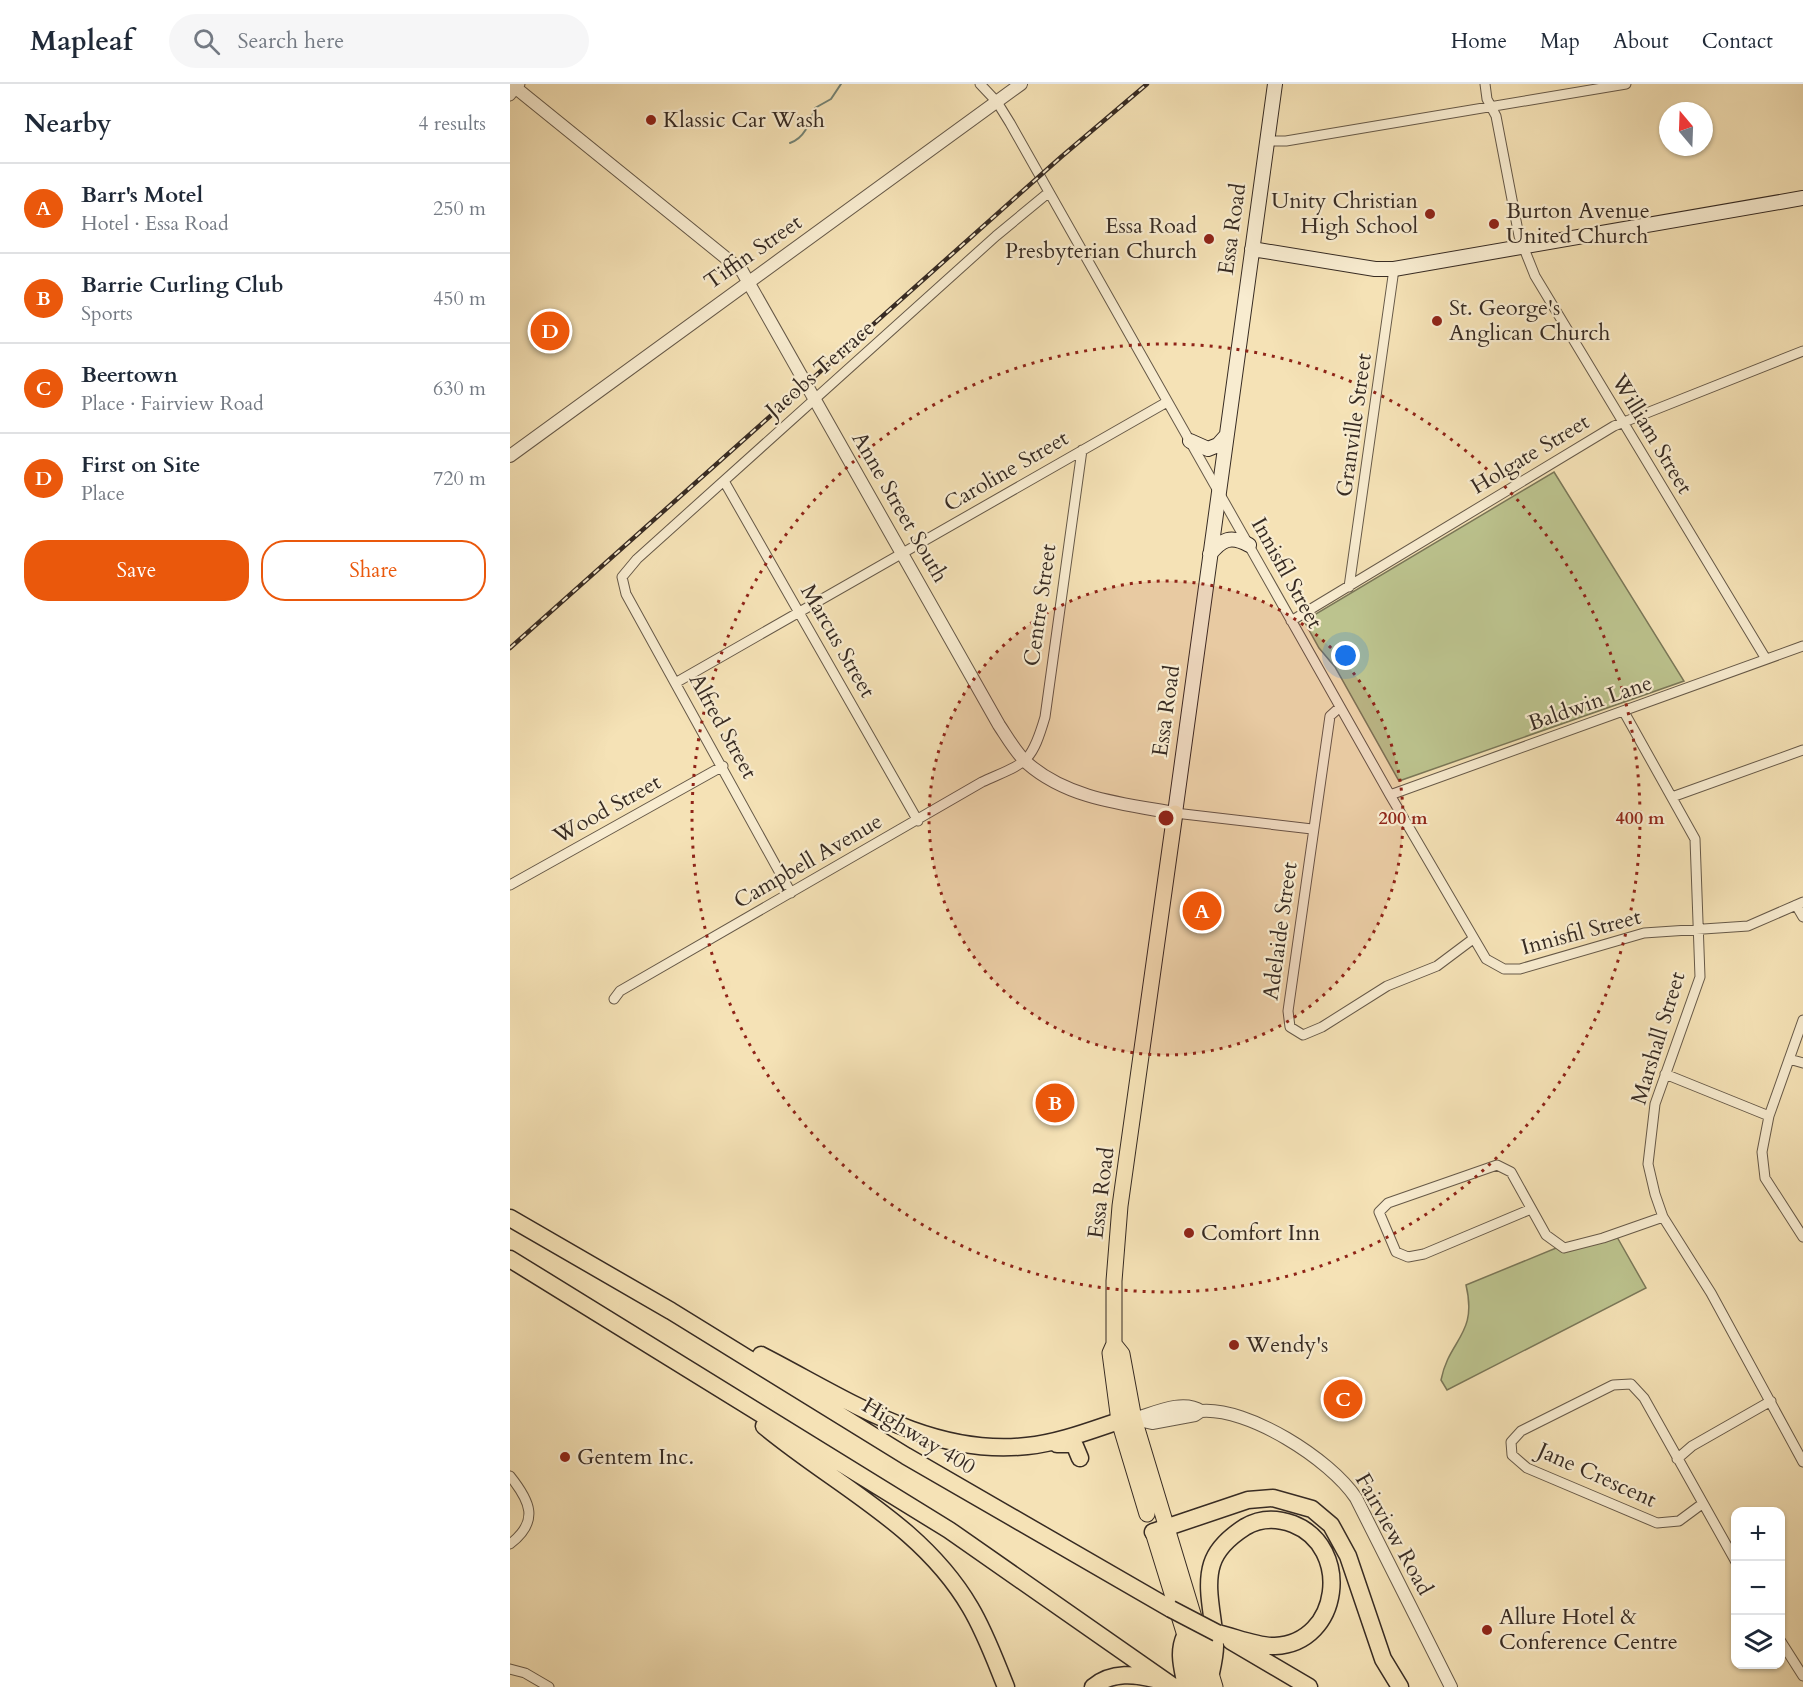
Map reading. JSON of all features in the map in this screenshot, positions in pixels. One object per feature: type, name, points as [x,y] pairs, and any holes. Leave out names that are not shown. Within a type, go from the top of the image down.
[{"type":"highway","name":"Highway 400","points":[[510,1218],[671,1311],[906,1456],[1309,1687]]},
{"type":"highway","points":[[510,1259],[949,1530],[1170,1684]]},
{"type":"highway","points":[[671,1311],[905,1429],[956,1445],[986,1448],[1030,1446],[1127,1420]]},
{"type":"highway","points":[[747,1404],[765,1427],[869,1502],[912,1536],[936,1561],[970,1607],[1006,1687]]},
{"type":"highway","points":[[1030,1446],[1042,1448],[1070,1444],[1075,1446],[1080,1458]]},
{"type":"highway","points":[[1160,1529],[1248,1500],[1273,1498],[1312,1509],[1331,1525],[1348,1556],[1383,1659],[1400,1687]]},
{"type":"highway","points":[[1213,1680],[1215,1648],[1210,1588],[1212,1565],[1224,1544],[1252,1523],[1266,1520],[1281,1521],[1305,1529],[1318,1541],[1329,1559],[1333,1578],[1331,1599],[1320,1621],[1311,1631],[1298,1640],[1275,1646],[1217,1633]]},
{"type":"highway","points":[[1185,1636],[1180,1646],[1180,1657],[1186,1687]]},
{"type":"highway","points":[[1094,1687],[1113,1677],[1127,1674],[1170,1684]]},
{"type":"main road","name":"Essa Road","points":[[1201,1687],[1185,1636],[1160,1529],[1147,1514],[1110,1353],[1114,1344],[1114,1281],[1120,1206],[1275,84]]},
{"type":"main road","points":[[1252,249],[1375,269],[1395,269],[1803,198]]},
{"type":"main road","points":[[1190,441],[1208,449],[1218,445],[1226,436]]},
{"type":"main road","points":[[1210,554],[1219,542],[1226,539],[1239,539],[1249,545]]},
{"type":"main road","name":"Essa Road","points":[[1127,1420],[1160,1529],[1213,1680]]},
{"type":"street","name":"Innisfil Street","points":[[980,84],[997,102],[1390,795],[1473,939],[1491,963],[1511,970],[1644,933],[1748,926],[1800,903]]},
{"type":"street","name":"Tiffin Street","points":[[510,456],[1021,84]]},
{"type":"street","name":"William Street","points":[[1485,84],[1487,99],[1493,106],[1523,247],[1541,288],[1766,659]]},
{"type":"street","points":[[1267,141],[1286,141],[1626,84]]},
{"type":"street","name":"Anne Street South","points":[[514,88],[723,254],[749,281],[999,725],[1026,762],[1053,780],[1096,799],[1175,813],[1312,829]]},
{"type":"street","name":"Jacobs Terrace","points":[[622,577],[637,559],[814,399],[1048,193]]},
{"type":"street","name":"Granville Street","points":[[1349,587],[1395,269]]},
{"type":"street","name":"Holgate Street","points":[[1292,621],[1623,423],[1803,351]]},
{"type":"street","name":"Caroline Street","points":[[677,682],[1167,402]]},
{"type":"street","name":"Centre Street","points":[[1026,762],[1037,743],[1045,717],[1082,450]]},
{"type":"street","name":"Marcus Street","points":[[724,481],[918,821]]},
{"type":"street","name":"Alfred Street","points":[[622,577],[626,594],[677,682],[791,893]]},
{"type":"street","name":"Baldwin Lane","points":[[1390,795],[1803,646]]},
{"type":"street","name":"Adelaide Street","points":[[1340,706],[1330,716],[1312,829],[1312,850],[1288,1011],[1290,1028],[1303,1035],[1322,1027],[1387,986],[1437,966],[1473,939]]},
{"type":"street","name":"Marshall Street","points":[[1624,712],[1695,839],[1698,985],[1655,1104],[1648,1164],[1655,1194],[1664,1217],[1711,1293],[1803,1462]]},
{"type":"street","points":[[1672,797],[1803,750]]},
{"type":"street","name":"Campbell Avenue","points":[[614,999],[620,992],[982,782],[1026,762]]},
{"type":"street","name":"Wood Street","points":[[510,885],[723,766]]},
{"type":"street","points":[[1800,903],[1803,916]]},
{"type":"street","points":[[1803,1020],[1769,1116],[1762,1152],[1765,1178],[1803,1237]]},
{"type":"street","points":[[1789,1059],[1803,1063]]},
{"type":"street","points":[[1665,1074],[1769,1116]]},
{"type":"street","points":[[1531,1209],[1424,1254],[1408,1257],[1396,1251],[1379,1212],[1388,1203],[1497,1165],[1511,1172],[1546,1235],[1563,1248],[1603,1238],[1664,1217]]},
{"type":"street","name":"Jane Crescent","points":[[1702,1504],[1679,1521],[1657,1523],[1527,1468],[1512,1455],[1511,1442],[1521,1431],[1613,1385],[1631,1384],[1644,1398],[1735,1561]]},
{"type":"street","points":[[1677,1459],[1692,1446],[1771,1401]]},
{"type":"street","name":"Fairview Road","points":[[1127,1420],[1152,1423],[1195,1415],[1201,1411],[1230,1413],[1309,1451],[1345,1482],[1356,1498],[1451,1687]]},
{"type":"street","points":[[510,1476],[525,1496],[529,1507],[524,1532],[510,1544]]},
{"type":"street","points":[[1785,1648],[1803,1676]]},
{"type":"street","points":[[510,1669],[525,1673],[549,1687]]},
{"type":"green space","points":[[1554,472],[1684,681],[1399,781],[1335,667],[1319,648],[1304,621]]},
{"type":"green space","points":[[1617,1237],[1646,1288],[1447,1390],[1441,1380],[1468,1315],[1469,1302],[1466,1285],[1561,1246]]},
{"type":"waterway","points":[[790,143],[803,133],[815,108],[831,99],[841,84]]},
{"type":"railway","points":[[510,648],[1061,157],[1147,84]]},
{"type":"place","name":"Klassic Car Wash","points":[[651,120]]},
{"type":"place","name":"Unity Christian High School","points":[[1430,214]]},
{"type":"place","name":"Burton Avenue United Church","points":[[1494,224]]},
{"type":"place","name":"Essa Road Presbyterian Church","points":[[1209,239]]},
{"type":"place","name":"St. George's Anglican Church","points":[[1437,321]]},
{"type":"place","name":"First on Site","points":[[550,331]]},
{"type":"place","name":"Barr's Motel","points":[[1202,911]]},
{"type":"place","name":"Barrie Curling Club","points":[[1055,1103]]},
{"type":"place","name":"Comfort Inn","points":[[1189,1233]]},
{"type":"place","name":"Wendy's","points":[[1234,1345]]},
{"type":"place","name":"Beertown","points":[[1343,1399]]},
{"type":"place","name":"Gentem Inc.","points":[[565,1457]]},
{"type":"place","name":"Allure Hotel & Conference Centre","points":[[1487,1630]]}]
